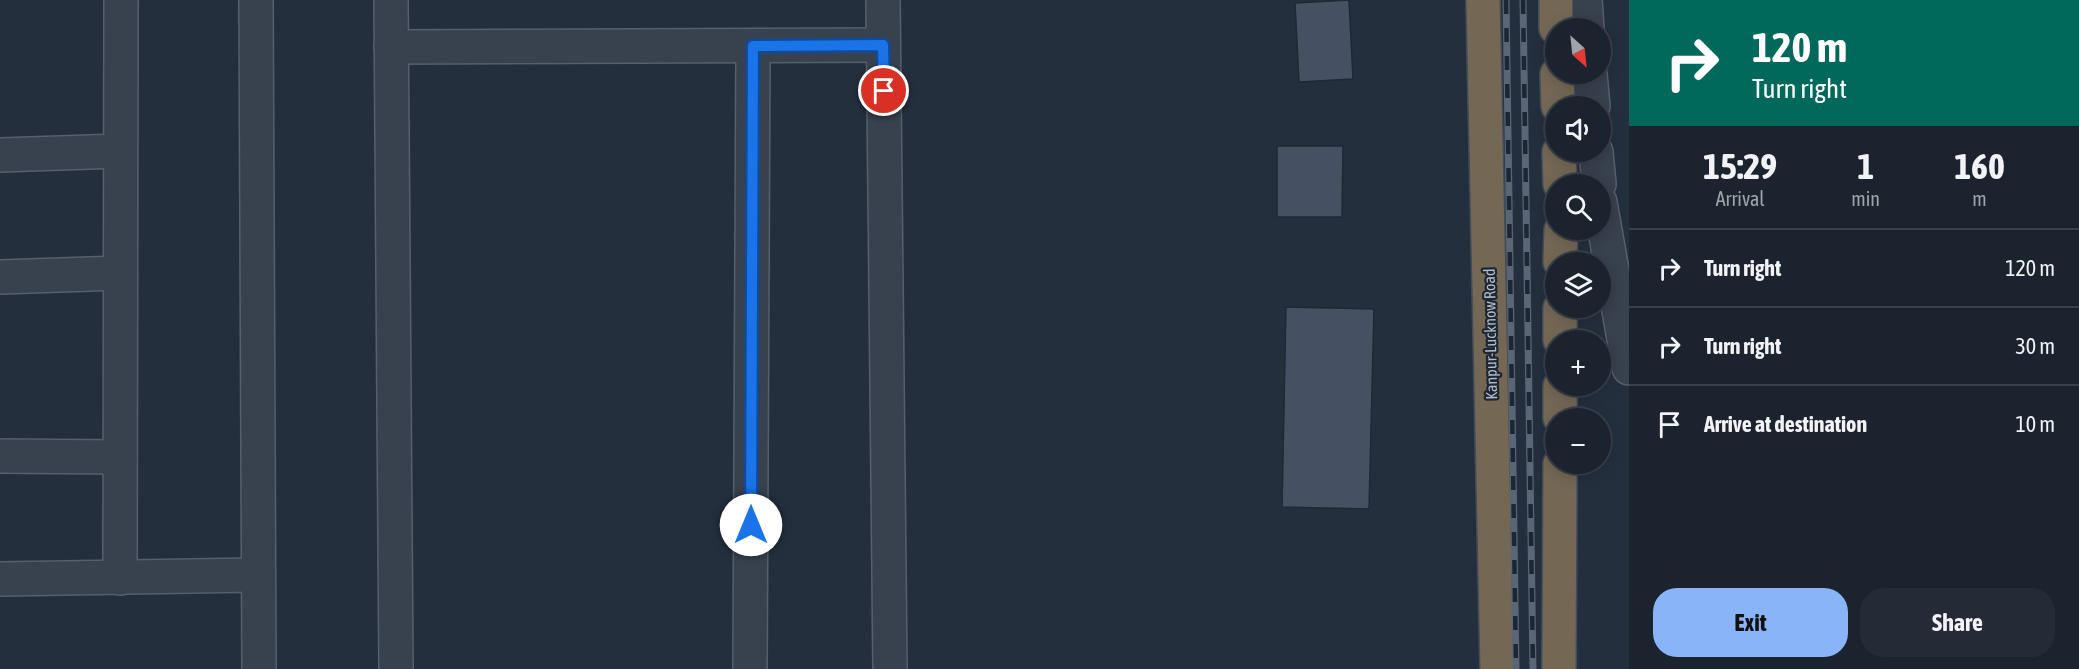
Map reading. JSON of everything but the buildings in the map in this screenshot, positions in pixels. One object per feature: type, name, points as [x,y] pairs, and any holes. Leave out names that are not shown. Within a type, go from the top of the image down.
[{"type":"highway","name":"Kanpur-Lucknow Road","points":[[1483,0],[1497,669]]},
{"type":"highway","points":[[1556,0],[1556,18]]},
{"type":"highway","points":[[1559,669],[1560,474]]},
{"type":"street","points":[[120,0],[120,578]]},
{"type":"street","points":[[391,0],[396,669]]},
{"type":"street","points":[[883,0],[890,669]]},
{"type":"street","points":[[1585,0],[1586,18]]},
{"type":"street","points":[[254,1],[259,669]]},
{"type":"street","points":[[391,47],[883,45]]},
{"type":"street","points":[[750,669],[753,46]]},
{"type":"street","points":[[0,155],[120,151]]},
{"type":"street","points":[[1607,240],[1629,368]]},
{"type":"street","points":[[0,277],[120,273]]},
{"type":"street","points":[[0,456],[120,457]]},
{"type":"street","points":[[0,579],[258,575]]},
{"type":"railway","points":[[1506,0],[1516,669]]},
{"type":"railway","points":[[1523,0],[1533,669]]},
{"type":"route","points":[[751,525],[753,46],[883,45],[884,91]]}]
